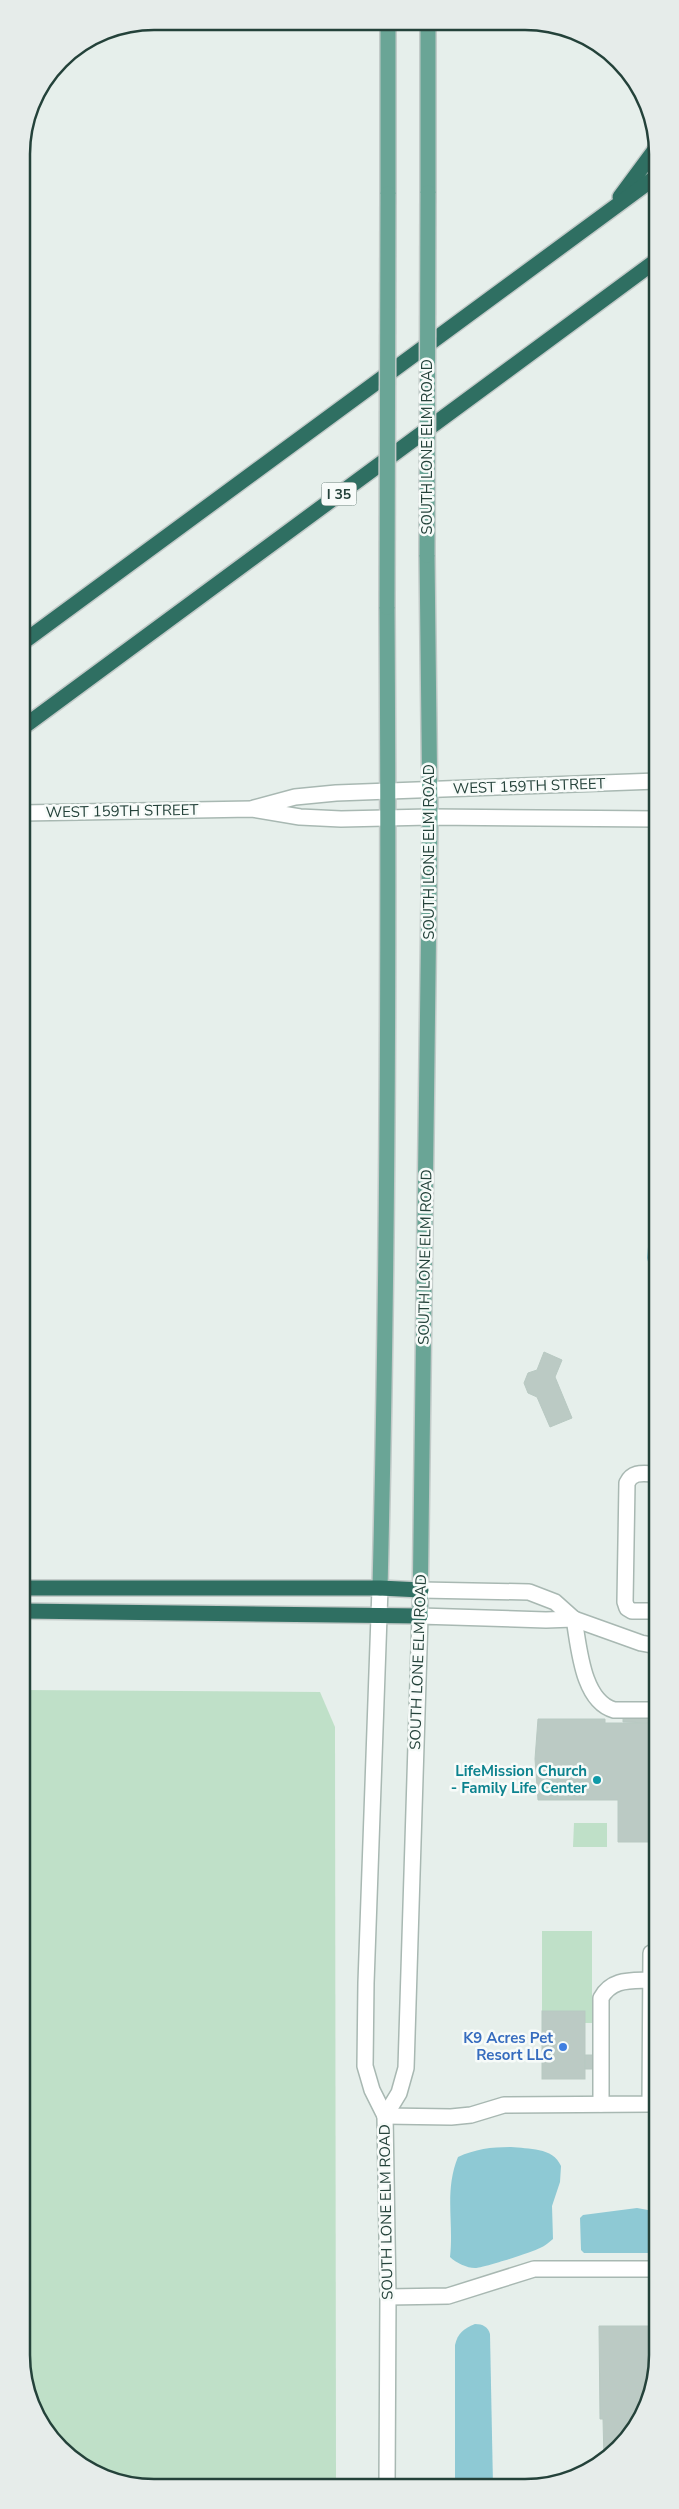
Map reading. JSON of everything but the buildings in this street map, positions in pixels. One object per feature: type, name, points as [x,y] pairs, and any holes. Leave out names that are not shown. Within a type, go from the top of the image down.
[{"type":"highway","points":[[610,211],[649,158]]},
{"type":"highway","points":[[30,637],[649,182]]},
{"type":"highway","name":"I 35","points":[[30,722],[649,266]]},
{"type":"highway","points":[[30,1588],[380,1588],[421,1590]]},
{"type":"highway","points":[[30,1611],[420,1616]]},
{"type":"main road","points":[[380,1588],[385,1373],[389,818],[387,607],[388,30]]},
{"type":"main road","name":"SOUTH LONE ELM ROAD","points":[[420,1616],[430,817],[427,555],[428,30]]},
{"type":"street","name":"WEST 159TH STREET","points":[[252,809],[295,797],[388,791],[649,781]]},
{"type":"street","name":"WEST 159TH STREET","points":[[30,813],[252,809],[300,818],[649,819]]},
{"type":"street","points":[[649,1474],[635,1474],[630,1477],[627,1483],[625,1602],[627,1608],[632,1611],[649,1611]]},
{"type":"street","points":[[380,1588],[377,1614],[365,2066],[372,2090],[385,2116],[451,2117],[471,2115],[504,2105],[649,2104]]},
{"type":"street","points":[[421,1590],[529,1592],[555,1602],[574,1619],[586,1680],[599,1700],[607,1708],[614,1710],[649,1710]]},
{"type":"street","points":[[420,1616],[546,1620],[574,1619],[649,1644]]},
{"type":"street","name":"SOUTH LONE ELM ROAD","points":[[387,2479],[388,2297],[385,2116],[399,2093],[406,2068],[420,1616]]},
{"type":"street","points":[[601,2104],[601,1998],[605,1991],[622,1981],[649,1980]]},
{"type":"street","points":[[388,2297],[448,2296],[534,2269],[649,2269]]},
{"type":"green space","points":[[30,1690],[320,1692],[335,1727],[336,2479],[146,2479],[122,2475],[106,2470],[85,2458],[61,2437],[39,2403],[31,2371]]},
{"type":"green space","points":[[574,1823],[607,1823],[607,1847],[573,1847]]},
{"type":"green space","points":[[542,1931],[592,1931],[592,2023],[585,2023],[585,2011],[542,2011]]},
{"type":"water","points":[[649,1236],[649,1266],[647,1258]]},
{"type":"water","points":[[511,2147],[546,2152],[552,2155],[561,2166],[560,2182],[552,2206],[553,2239],[535,2250],[479,2268],[462,2265],[450,2257],[450,2194],[451,2182],[458,2157],[484,2149]]},
{"type":"water","points":[[637,2208],[648,2210],[649,2253],[584,2253],[581,2250],[580,2218],[583,2215]]},
{"type":"water","points":[[475,2324],[485,2326],[490,2334],[493,2479],[455,2479],[455,2345],[458,2337],[467,2328]]},
{"type":"place","name":"LifeMission Church - Family Life Center","points":[[597,1780]]},
{"type":"place","name":"K9 Acres Pet Resort LLC","points":[[563,2047]]}]
